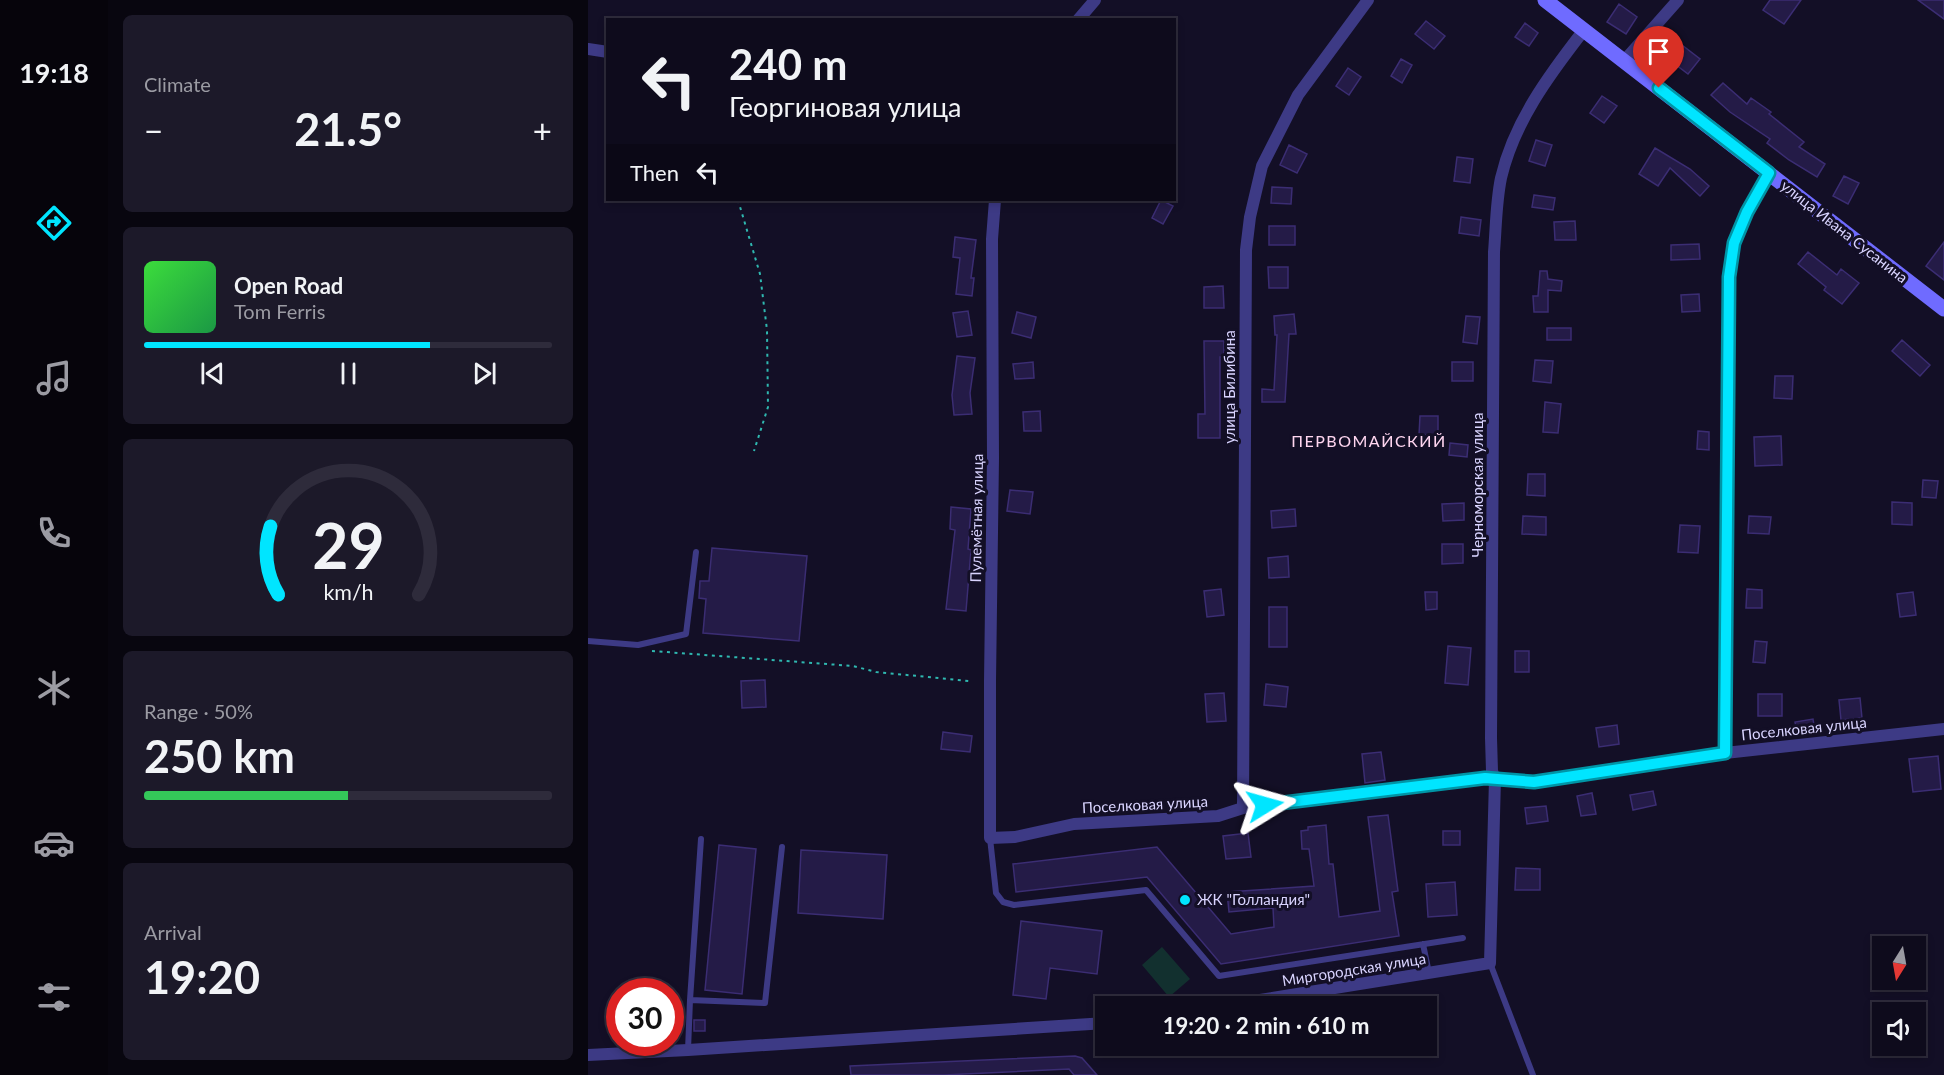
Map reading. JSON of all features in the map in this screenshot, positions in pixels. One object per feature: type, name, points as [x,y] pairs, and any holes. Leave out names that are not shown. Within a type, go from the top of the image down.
[{"type":"street","points":[[1080,18],[1095,0]]},
{"type":"street","name":"улица Билибина","points":[[1243,808],[1246,250],[1250,218],[1262,166],[1298,95],[1368,0]]},
{"type":"street","name":"улица Ивана Сусанина","points":[[1545,0],[1944,309]]},
{"type":"street","points":[[1624,62],[1678,0]]},
{"type":"street","name":"Черноморская улица","points":[[1490,963],[1495,779],[1492,771],[1491,738],[1494,252],[1501,180],[1510,147],[1527,111],[1557,65],[1584,30]]},
{"type":"street","points":[[588,50],[606,52]]},
{"type":"street","points":[[1725,753],[1729,277],[1734,243],[1747,212],[1769,173]]},
{"type":"street","name":"Пулемётная улица","points":[[990,838],[992,239],[995,201]]},
{"type":"street","name":"Поселковая улица","points":[[990,838],[1015,837],[1074,824],[1218,816],[1243,808],[1485,778],[1534,782],[1725,753],[1944,729]]},
{"type":"street","name":"Миргородская улица","points":[[1285,996],[1490,963]]},
{"type":"street","points":[[588,1055],[1095,1024]]},
{"type":"lane","points":[[588,641],[638,645],[686,634],[696,552]]},
{"type":"lane","points":[[990,838],[996,893],[1003,902],[1014,905],[1146,890],[1219,976],[1463,938]]},
{"type":"lane","points":[[688,1050],[701,839]]},
{"type":"lane","points":[[690,1000],[765,1003],[782,847]]},
{"type":"lane","points":[[1423,944],[1429,973]]},
{"type":"lane","points":[[1490,963],[1533,1075]]},
{"type":"path","points":[[738,201],[760,274],[766,330],[768,407],[754,451]]},
{"type":"path","points":[[638,645],[655,653],[853,666],[876,672],[969,681]]},
{"type":"green space","points":[[1162,947],[1190,979],[1168,996],[1142,965]]},
{"type":"building","points":[[1770,0],[1801,0],[1784,24],[1763,10]]},
{"type":"building","points":[[1918,0],[1944,0],[1944,19]]},
{"type":"building","points":[[1619,4],[1637,17],[1626,34],[1607,22]]},
{"type":"building","points":[[1426,21],[1445,36],[1434,49],[1415,34]]},
{"type":"building","points":[[1525,23],[1538,33],[1529,46],[1515,37]]},
{"type":"building","points":[[1682,45],[1700,59],[1688,74],[1671,61]]},
{"type":"building","points":[[1401,59],[1412,65],[1402,83],[1391,76]]},
{"type":"building","points":[[1348,68],[1361,77],[1349,95],[1336,86]]},
{"type":"building","points":[[1723,83],[1747,104],[1751,98],[1771,112],[1769,114],[1804,142],[1799,147],[1825,164],[1817,177],[1767,143],[1770,139],[1730,112],[1711,95]]},
{"type":"building","points":[[1602,96],[1617,106],[1604,123],[1590,113]]},
{"type":"building","points":[[1536,140],[1552,145],[1545,166],[1529,161]]},
{"type":"building","points":[[1289,145],[1307,154],[1297,173],[1280,165]]},
{"type":"building","points":[[1655,148],[1690,169],[1709,186],[1700,196],[1670,168],[1658,186],[1639,174]]},
{"type":"building","points":[[1457,157],[1473,159],[1470,183],[1454,181]]},
{"type":"building","points":[[1844,176],[1859,183],[1848,204],[1833,196]]},
{"type":"building","points":[[1272,187],[1292,188],[1291,204],[1271,203]]},
{"type":"building","points":[[1534,195],[1555,198],[1553,210],[1532,207]]},
{"type":"building","points":[[1160,201],[1173,206],[1163,224],[1152,218]]},
{"type":"building","points":[[1461,217],[1481,220],[1479,236],[1459,233]]},
{"type":"building","points":[[1575,221],[1576,240],[1555,240],[1554,222]]},
{"type":"building","points":[[1269,226],[1295,226],[1295,245],[1269,245]]},
{"type":"building","points":[[955,237],[976,240],[971,278],[974,278],[972,296],[956,294],[960,258],[953,257]]},
{"type":"building","points":[[1944,242],[1944,280],[1926,266]]},
{"type":"building","points":[[1699,244],[1700,259],[1671,260],[1671,245]]},
{"type":"building","points":[[1808,252],[1837,275],[1841,269],[1859,283],[1842,304],[1824,290],[1826,287],[1798,264]]},
{"type":"building","points":[[1268,267],[1288,267],[1288,288],[1269,288]]},
{"type":"building","points":[[1540,271],[1547,271],[1548,279],[1562,281],[1561,291],[1548,290],[1548,312],[1534,312],[1533,296],[1538,296]]},
{"type":"building","points":[[1223,286],[1224,308],[1204,308],[1204,287]]},
{"type":"building","points":[[1699,294],[1700,311],[1682,312],[1681,295]]},
{"type":"building","points":[[968,311],[972,335],[957,337],[953,313]]},
{"type":"building","points":[[1017,312],[1036,317],[1031,338],[1012,333]]},
{"type":"building","points":[[1294,314],[1296,334],[1289,334],[1285,402],[1262,402],[1262,389],[1274,390],[1277,335],[1275,335],[1274,316]]},
{"type":"building","points":[[1466,316],[1480,317],[1477,344],[1463,342]]},
{"type":"building","points":[[1547,328],[1571,328],[1571,340],[1547,340]]},
{"type":"building","points":[[1902,340],[1930,365],[1920,376],[1892,351]]},
{"type":"building","points":[[1204,341],[1224,341],[1224,357],[1220,357],[1220,438],[1198,438],[1198,414],[1205,414]]},
{"type":"building","points":[[957,356],[975,358],[970,393],[972,414],[954,415],[952,395]]},
{"type":"building","points":[[1535,360],[1553,361],[1551,383],[1533,381]]},
{"type":"building","points":[[1033,362],[1034,378],[1015,379],[1013,364]]},
{"type":"building","points":[[1452,362],[1473,362],[1473,381],[1452,381]]},
{"type":"building","points":[[1775,376],[1793,376],[1792,399],[1774,398]]},
{"type":"building","points":[[1545,402],[1561,404],[1558,433],[1543,432]]},
{"type":"building","points":[[1040,411],[1041,431],[1024,431],[1023,412]]},
{"type":"building","points":[[1420,416],[1438,416],[1438,435],[1419,435]]},
{"type":"building","points":[[1698,431],[1709,432],[1709,450],[1697,449]]},
{"type":"building","points":[[1781,436],[1782,465],[1755,466],[1754,437]]},
{"type":"building","points":[[1450,443],[1468,445],[1467,457],[1449,455]]},
{"type":"building","points":[[1528,474],[1545,474],[1545,496],[1527,495]]},
{"type":"building","points":[[1923,480],[1938,481],[1936,498],[1922,497]]},
{"type":"building","points":[[1010,490],[1033,492],[1030,514],[1007,511]]},
{"type":"building","points":[[1892,502],[1912,503],[1912,525],[1892,524]]},
{"type":"building","points":[[1464,503],[1464,520],[1443,521],[1442,504]]},
{"type":"building","points":[[951,507],[971,509],[968,549],[971,550],[966,611],[946,609],[955,530],[950,529]]},
{"type":"building","points":[[1295,509],[1296,526],[1272,528],[1271,511]]},
{"type":"building","points":[[1523,516],[1546,517],[1546,535],[1522,534]]},
{"type":"building","points":[[1749,516],[1771,517],[1769,534],[1748,533]]},
{"type":"building","points":[[1680,525],[1700,526],[1698,553],[1678,552]]},
{"type":"building","points":[[1442,544],[1463,544],[1463,563],[1442,564]]},
{"type":"building","points":[[712,548],[807,556],[799,641],[703,633],[706,599],[699,598],[700,581],[709,581]]},
{"type":"building","points":[[1288,556],[1289,577],[1269,578],[1268,558]]},
{"type":"building","points":[[1221,589],[1224,615],[1207,617],[1204,591]]},
{"type":"building","points":[[1747,589],[1762,590],[1762,608],[1746,608]]},
{"type":"building","points":[[1425,592],[1437,592],[1437,609],[1426,610]]},
{"type":"building","points":[[1913,592],[1916,615],[1900,617],[1897,594]]},
{"type":"building","points":[[1269,607],[1287,607],[1287,647],[1269,647]]},
{"type":"building","points":[[1755,641],[1767,642],[1765,663],[1753,662]]},
{"type":"building","points":[[1448,646],[1471,648],[1468,685],[1445,683]]},
{"type":"building","points":[[1515,651],[1529,651],[1529,672],[1515,672]]},
{"type":"building","points":[[765,680],[766,707],[742,708],[741,681]]},
{"type":"building","points":[[1266,684],[1288,687],[1286,707],[1264,705]]},
{"type":"building","points":[[1224,693],[1226,721],[1207,722],[1205,694]]},
{"type":"building","points":[[1758,694],[1782,694],[1782,716],[1758,716]]},
{"type":"building","points":[[1860,698],[1862,718],[1841,720],[1839,700]]},
{"type":"building","points":[[1813,719],[1815,732],[1798,736],[1795,722]]},
{"type":"building","points":[[1617,725],[1619,744],[1599,747],[1596,728]]},
{"type":"building","points":[[943,732],[972,736],[970,752],[941,749]]},
{"type":"building","points":[[1381,752],[1385,780],[1365,783],[1362,754]]},
{"type":"building","points":[[1938,756],[1941,789],[1913,792],[1909,759]]},
{"type":"building","points":[[1653,791],[1656,805],[1633,810],[1630,795]]},
{"type":"building","points":[[1592,793],[1596,814],[1581,816],[1577,796]]},
{"type":"building","points":[[1546,806],[1548,821],[1527,824],[1525,808]]},
{"type":"building","name":"ЖК \"Голландия\"","points":[[1388,815],[1398,891],[1392,892],[1399,936],[1221,964],[1147,877],[1016,892],[1013,864],[1157,847],[1231,934],[1274,927],[1273,908],[1229,912],[1227,892],[1314,886],[1309,849],[1302,849],[1301,831],[1308,830],[1308,827],[1326,825],[1329,864],[1333,864],[1339,917],[1380,911],[1368,817]]},
{"type":"building","points":[[1443,831],[1460,831],[1460,845],[1443,845]]},
{"type":"building","points":[[1248,833],[1251,857],[1226,859],[1223,836]]},
{"type":"building","points":[[719,845],[756,849],[742,994],[705,990]]},
{"type":"building","points":[[801,850],[887,855],[883,919],[798,913]]},
{"type":"building","points":[[1516,868],[1540,869],[1540,890],[1515,890]]},
{"type":"building","points":[[1455,882],[1457,915],[1428,917],[1426,884]]},
{"type":"building","points":[[1021,921],[1102,931],[1097,974],[1050,968],[1046,999],[1013,995]]},
{"type":"building","points":[[694,1020],[705,1020],[705,1031],[694,1031]]},
{"type":"building","points":[[1075,1056],[1082,1058],[1097,1075],[1074,1075],[1069,1069],[944,1075],[851,1075],[850,1066]]},
{"type":"place","name":"ЖК \"Голландия\"","points":[[1185,900]]},
{"type":"district","name":"ПЕРВОМАЙСКИЙ","points":[[1369,441]]},
{"type":"route","points":[[1265,805],[1485,778],[1534,782],[1725,753],[1729,277],[1734,243],[1747,212],[1769,173],[1659,88]]}]
